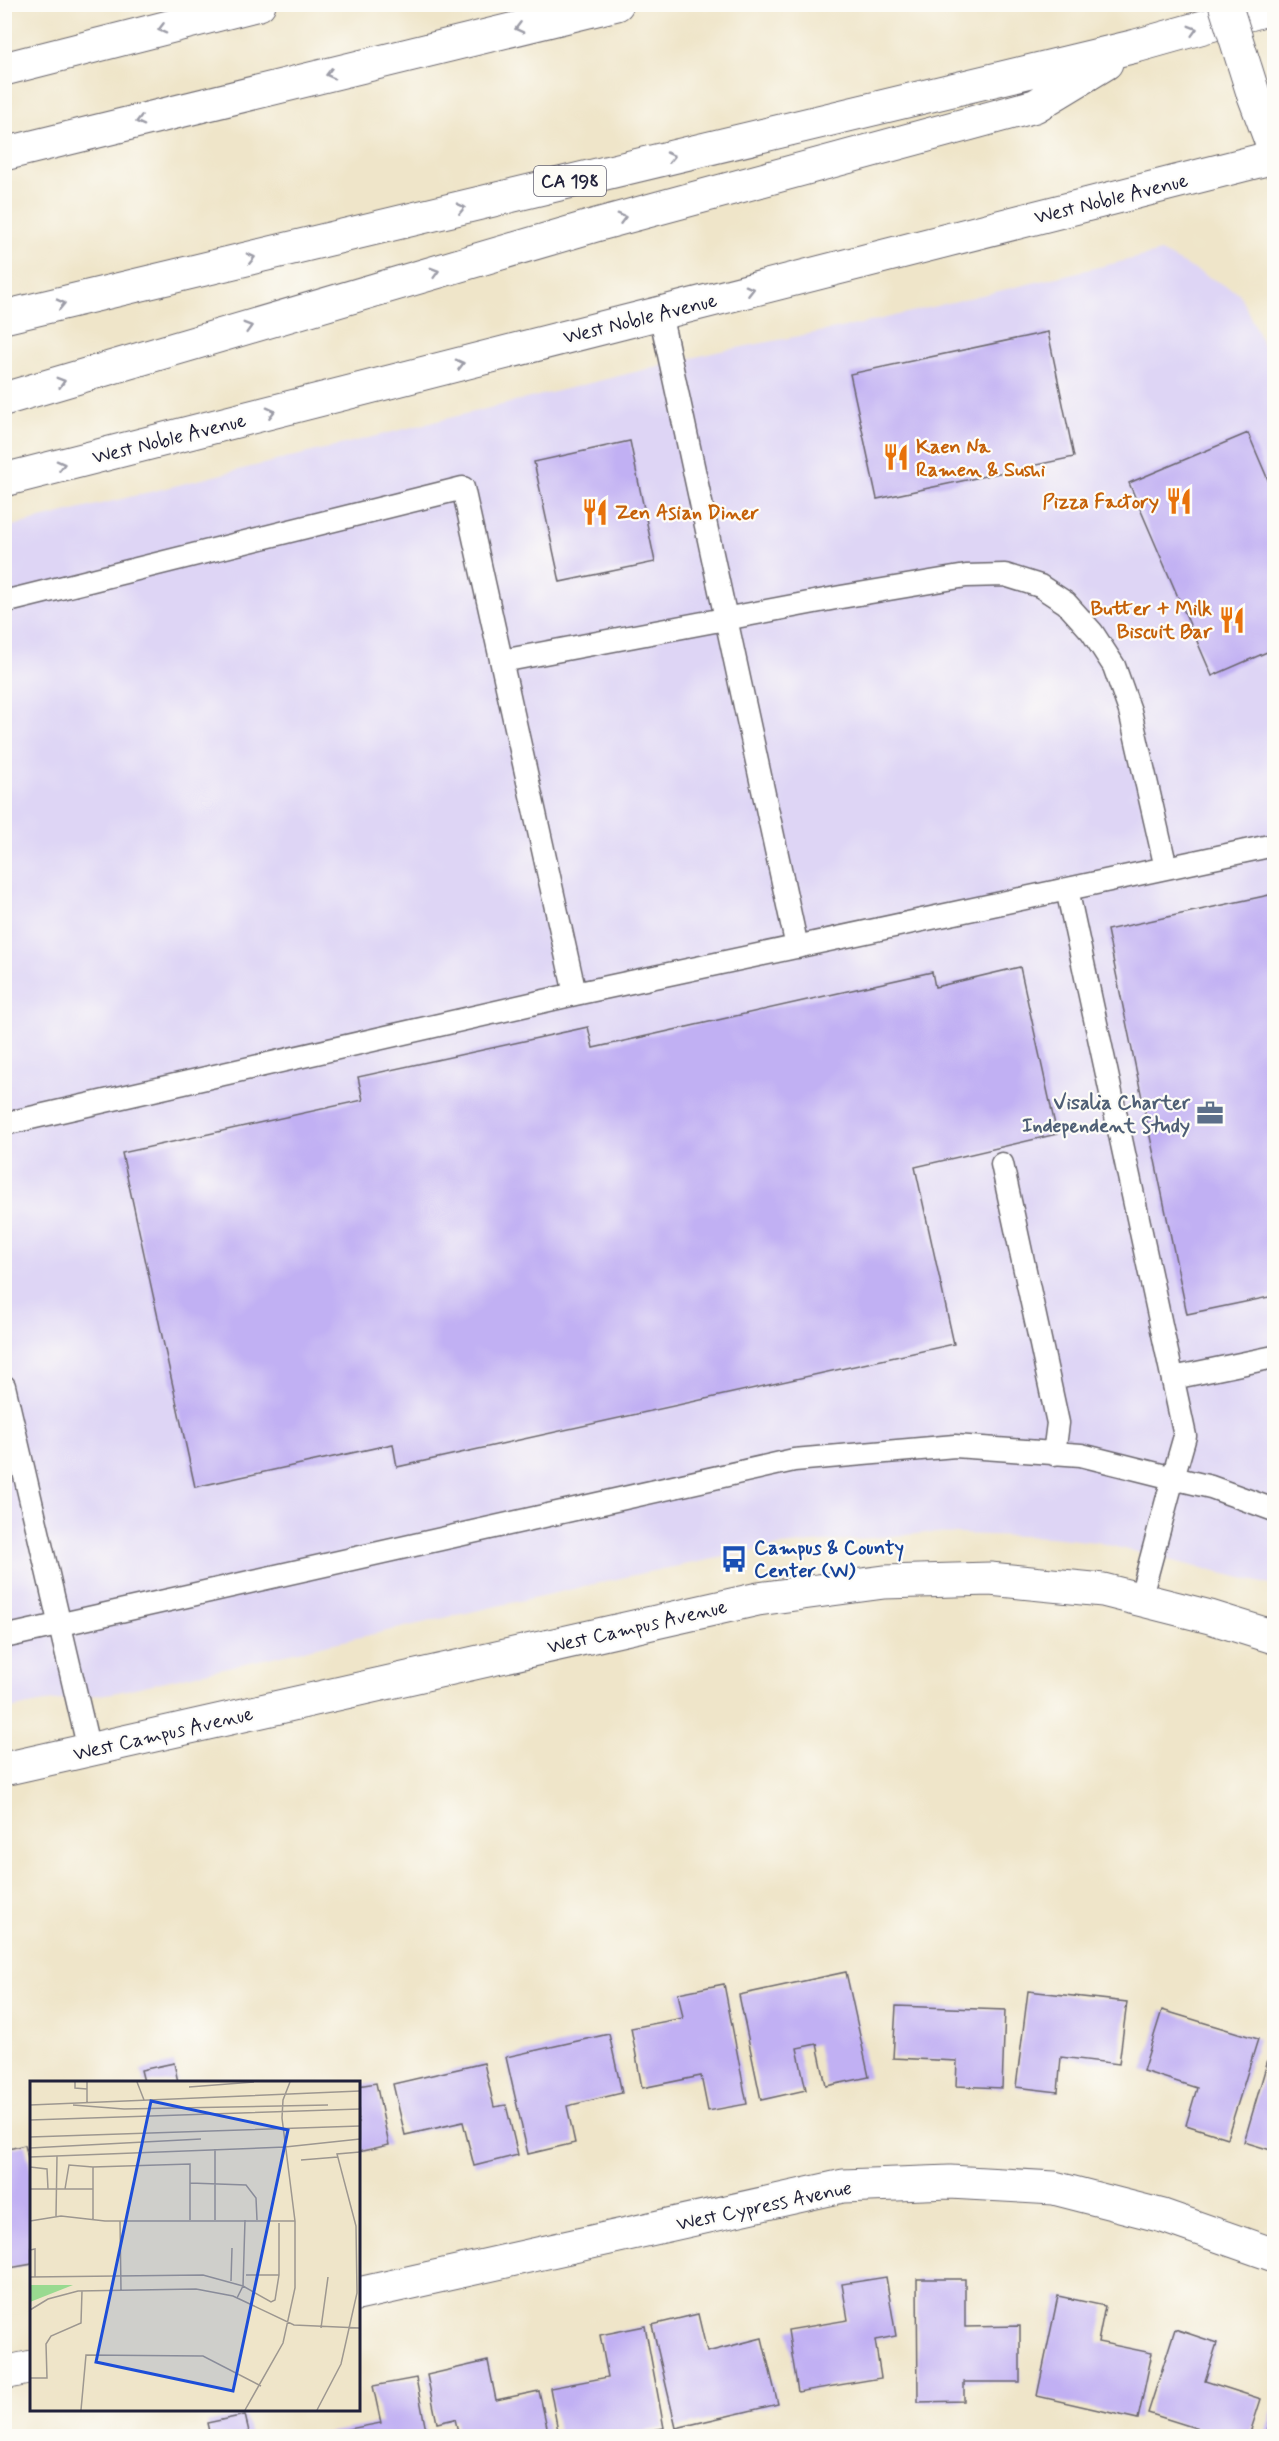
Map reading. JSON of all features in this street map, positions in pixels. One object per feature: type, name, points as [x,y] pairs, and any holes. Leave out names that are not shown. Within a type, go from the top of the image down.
[{"type":"main road","points":[[4,69],[260,4]]},
{"type":"main road","points":[[4,154],[617,4]]},
{"type":"main road","points":[[1225,4],[1253,93],[1275,149]]},
{"type":"main road","name":"CA 198","points":[[4,317],[1136,46],[1275,6]]},
{"type":"main road","points":[[4,399],[596,225],[1035,106],[1136,46]]},
{"type":"main road","name":"West Noble Avenue","points":[[4,480],[1275,157]]},
{"type":"main road","name":"West Campus Avenue","points":[[4,1769],[758,1599],[884,1582],[990,1579],[1103,1590],[1275,1637]]},
{"type":"main road","name":"West Cypress Avenue","points":[[360,2294],[843,2186],[950,2182],[1054,2188],[1163,2216],[1275,2255]]},
{"type":"main road","points":[[4,2373],[30,2367]]},
{"type":"lane","points":[[660,313],[797,947]]},
{"type":"lane","points":[[4,602],[463,488],[575,994]]},
{"type":"lane","points":[[502,661],[726,618],[966,576],[1005,575],[1040,586],[1066,603],[1092,632],[1114,666],[1130,711],[1166,868]]},
{"type":"lane","points":[[4,1124],[575,994],[1275,845]]},
{"type":"lane","points":[[1067,889],[1185,1436],[1140,1600]]},
{"type":"lane","points":[[1002,1164],[1058,1423],[1054,1454]]},
{"type":"lane","points":[[1173,1378],[1275,1357]]},
{"type":"lane","points":[[4,1386],[90,1750]]},
{"type":"lane","points":[[4,1637],[794,1460],[955,1446],[1081,1455],[1211,1487],[1275,1510]]},
{"type":"shaded area","points":[[1161,252],[1239,293],[1274,368],[1274,1586],[1096,1542],[1050,1537],[927,1533],[780,1546],[643,1573],[113,1693],[5,1710],[4,528],[716,352],[861,324]]},
{"type":"building","points":[[1048,332],[1074,457],[877,499],[850,374]]},
{"type":"building","points":[[1248,433],[1274,494],[1274,649],[1212,676],[1129,483]]},
{"type":"building","name":"Zen Asian Diner","points":[[630,441],[655,562],[560,582],[534,462]]},
{"type":"building","name":"Visalia Charter Independent Study","points":[[1274,894],[1274,1296],[1187,1314],[1107,930]]},
{"type":"building","points":[[1020,967],[1057,1134],[915,1167],[954,1344],[397,1467],[393,1444],[195,1487],[122,1153],[363,1100],[358,1077],[588,1027],[593,1048],[932,972],[935,987]]},
{"type":"building","points":[[846,1972],[869,2077],[826,2086],[817,2044],[797,2048],[806,2090],[761,2100],[739,1995]]},
{"type":"building","points":[[724,1984],[747,2104],[708,2111],[701,2076],[642,2088],[631,2028],[683,2018],[678,1993]]},
{"type":"building","points":[[1028,1991],[1127,2002],[1119,2064],[1061,2057],[1058,2092],[1016,2087]]},
{"type":"building","points":[[896,2006],[1005,2010],[1002,2088],[956,2086],[957,2061],[893,2058]]},
{"type":"building","points":[[1162,2010],[1258,2039],[1227,2138],[1186,2125],[1197,2088],[1143,2071]]},
{"type":"building","points":[[609,2034],[622,2093],[567,2106],[575,2143],[528,2154],[506,2057]]},
{"type":"building","points":[[1274,2039],[1274,2151],[1244,2142]]},
{"type":"building","points":[[174,2063],[178,2081],[144,2081],[141,2070]]},
{"type":"building","points":[[484,2063],[494,2107],[506,2105],[518,2155],[474,2166],[463,2122],[405,2135],[393,2084]]},
{"type":"building","points":[[376,2083],[389,2145],[360,2152],[360,2086]]},
{"type":"building","points":[[25,2145],[30,2166],[30,2264],[10,2268],[4,2244],[4,2150]]},
{"type":"building","points":[[886,2277],[896,2336],[875,2340],[881,2378],[798,2392],[788,2330],[848,2320],[842,2284]]},
{"type":"building","points":[[917,2279],[965,2279],[965,2327],[1020,2326],[1020,2382],[964,2382],[964,2401],[918,2402]]},
{"type":"building","points":[[1058,2296],[1105,2306],[1098,2342],[1152,2353],[1138,2419],[1037,2396]]},
{"type":"building","points":[[698,2314],[707,2352],[762,2338],[778,2404],[676,2428],[652,2325]]},
{"type":"building","points":[[645,2326],[664,2428],[620,2436],[559,2436],[550,2388],[608,2377],[600,2335]]},
{"type":"building","points":[[1175,2329],[1217,2343],[1205,2381],[1261,2399],[1249,2436],[1221,2436],[1148,2413]]},
{"type":"building","points":[[488,2361],[496,2400],[539,2391],[549,2436],[459,2436],[455,2419],[437,2423],[427,2375]]},
{"type":"building","points":[[416,2378],[427,2436],[323,2436],[323,2434],[381,2423],[373,2386]]},
{"type":"building","points":[[1274,2407],[1274,2436],[1266,2436]]},
{"type":"building","points":[[245,2415],[250,2436],[210,2436],[207,2423]]},
{"type":"place","name":"Kaen Na Ramen & Sushi","points":[[896,457]]},
{"type":"place","name":"Pizza Factory","points":[[1179,501]]},
{"type":"place","name":"Zen Asian Diner","points":[[595,512]]},
{"type":"place","name":"Butter + Milk Biscuit Bar","points":[[1232,620]]},
{"type":"place","name":"Visalia Charter Independent Study","points":[[1210,1113]]},
{"type":"place","name":"Campus & County Center (W)","points":[[734,1559]]}]
